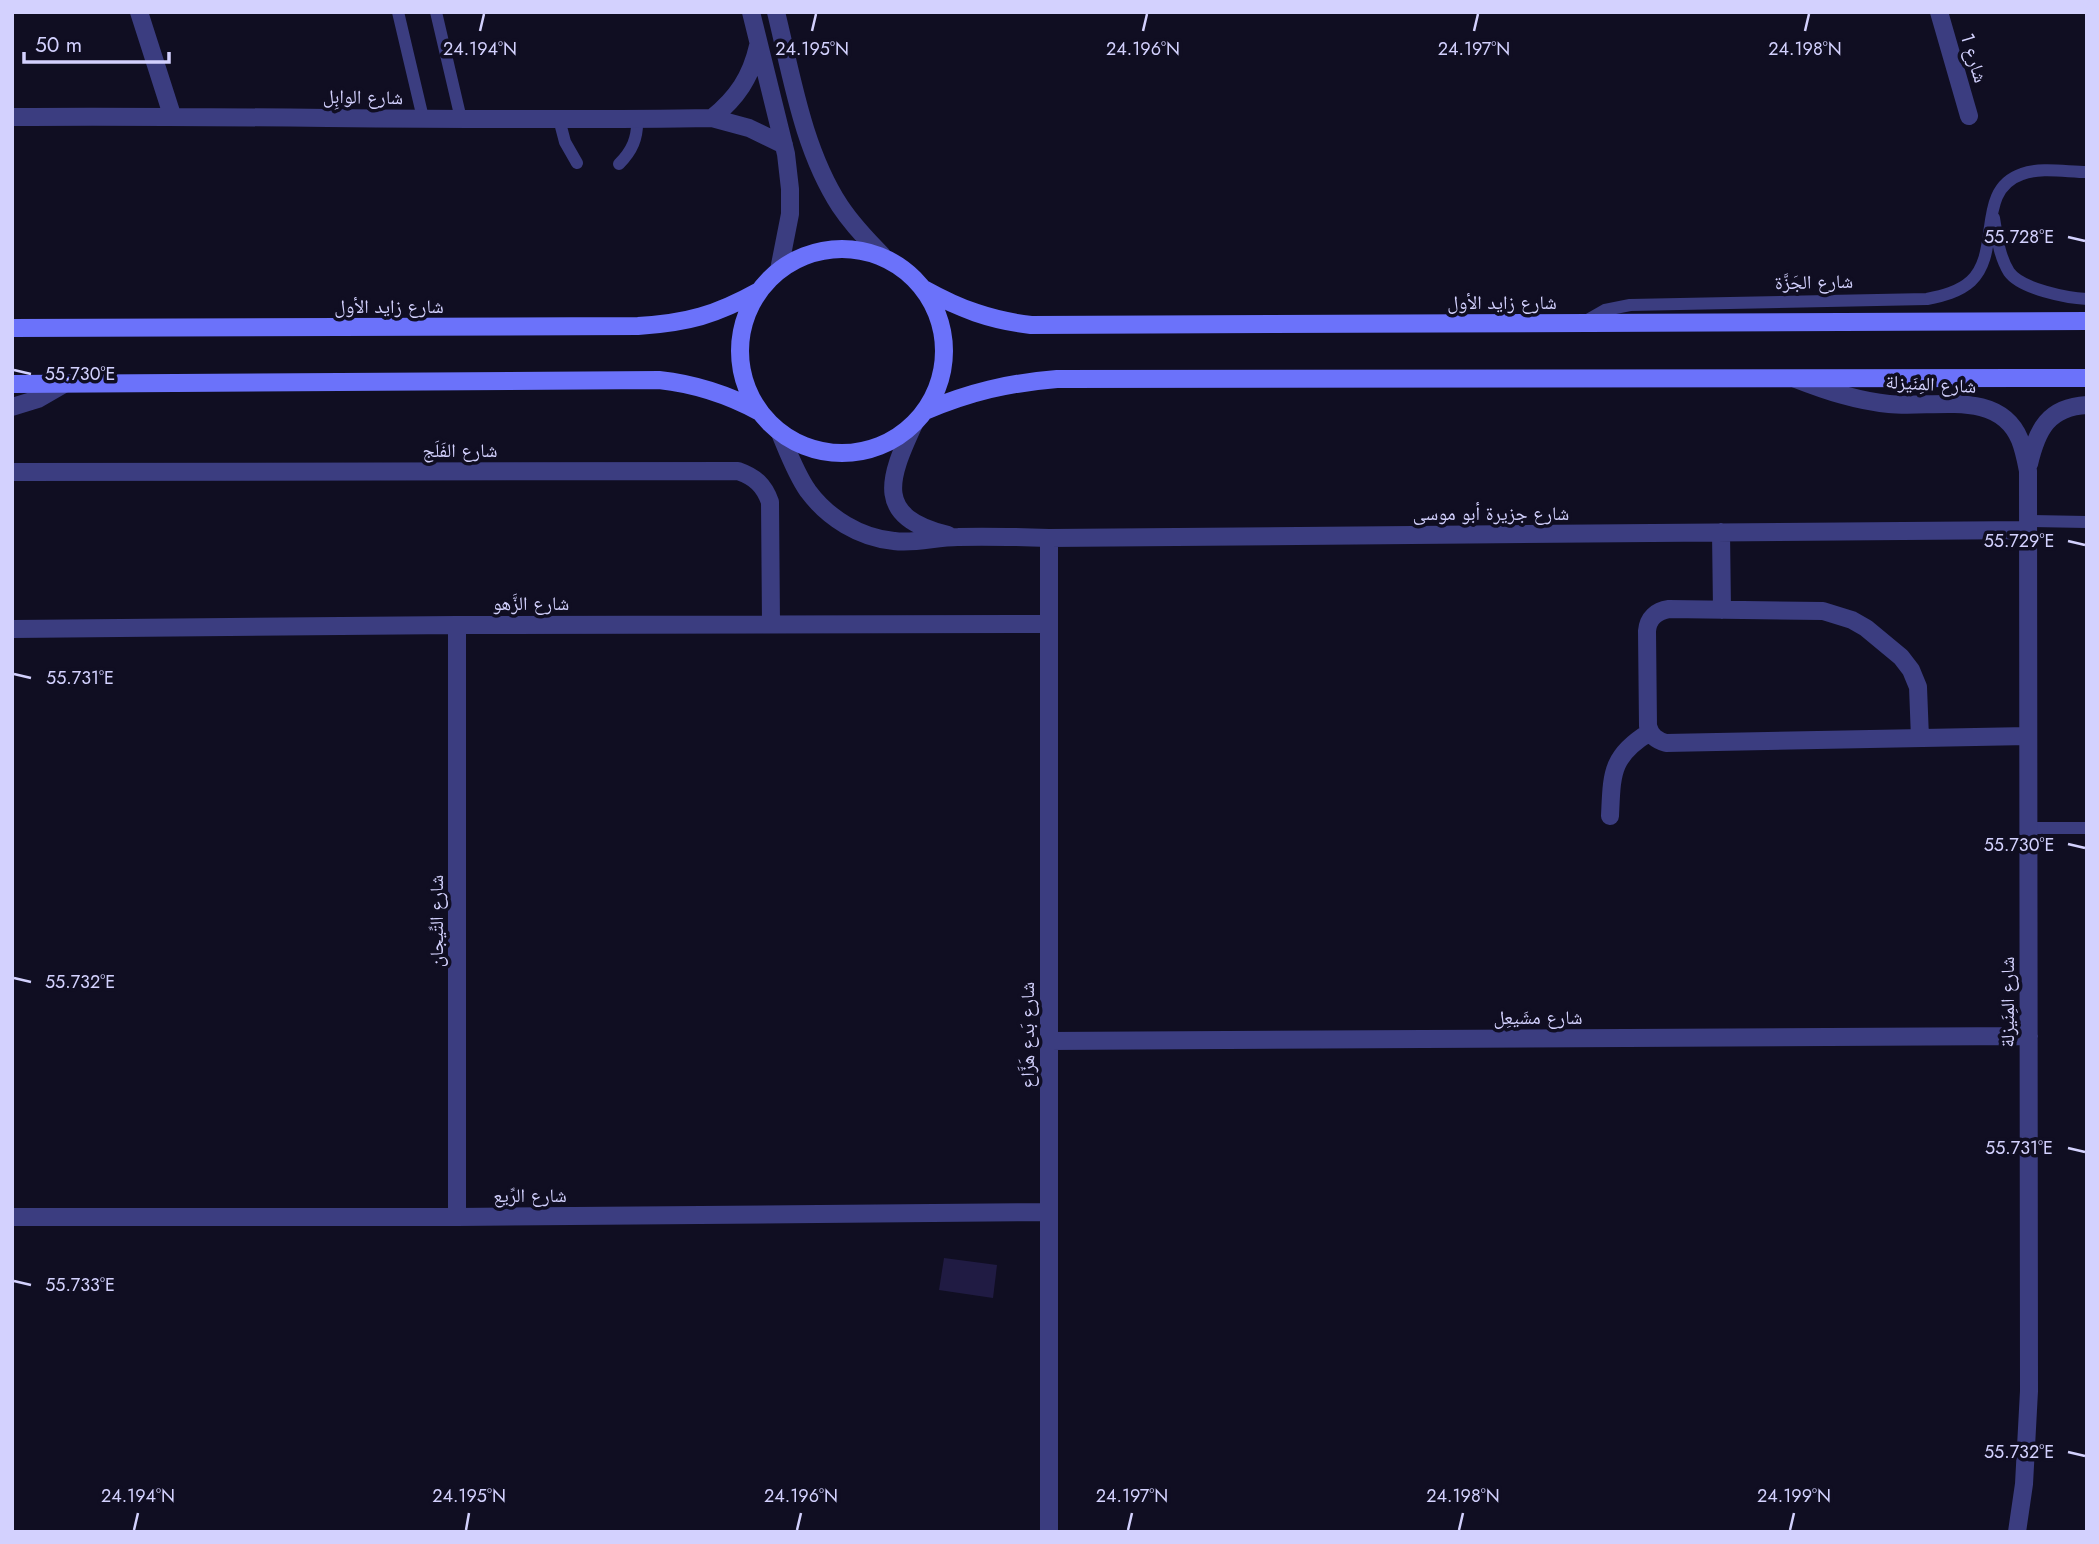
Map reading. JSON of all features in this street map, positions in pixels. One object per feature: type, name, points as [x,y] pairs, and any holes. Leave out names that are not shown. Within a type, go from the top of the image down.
[{"type":"main road","points":[[847,248],[882,256],[911,276],[924,289],[940,322],[943,359],[934,395],[919,417],[901,434],[880,446],[857,453],[841,454],[809,448],[780,433],[750,397],[740,361],[743,324],[759,290],[779,270],[803,256],[829,249],[847,248]]},
{"type":"main road","name":"شارع زايد الأول","points":[[924,289],[975,314],[1003,322],[1031,325],[2087,321]]},
{"type":"main road","name":"شارع زايد الأول","points":[[12,328],[670,324],[701,318],[722,310],[759,290]]},
{"type":"main road","points":[[919,417],[956,397],[989,388],[1057,379],[2087,378]]},
{"type":"main road","points":[[12,384],[659,380],[712,390],[760,412]]},
{"type":"street","points":[[139,12],[172,115]]},
{"type":"street","points":[[751,12],[784,145],[790,189],[790,214],[779,270]]},
{"type":"street","points":[[776,12],[803,119],[824,179],[841,207],[882,256]]},
{"type":"street","name":"شارع 1","points":[[1939,12],[1969,116]]},
{"type":"street","points":[[712,118],[738,93],[748,78],[759,44]]},
{"type":"street","name":"شارع الوابِل","points":[[12,117],[172,115],[461,119],[712,118],[750,128],[784,145]]},
{"type":"street","name":"شارع المِنَيزلة","points":[[1796,379],[1834,393],[1873,402],[1893,405],[1970,405],[1992,410],[2015,431],[2028,471]]},
{"type":"street","points":[[12,407],[38,399],[64,384]]},
{"type":"street","name":"شارع المِنَيزلة","points":[[2017,1532],[2024,1483],[2029,1391],[2028,471],[2035,439],[2047,421],[2065,409],[2087,405]]},
{"type":"street","name":"شارع جزيرة أبو موسى","points":[[919,417],[899,456],[894,478],[894,498],[899,511],[911,522],[954,537]]},
{"type":"street","name":"شارع جزيرة أبو موسى","points":[[780,433],[807,490],[825,510],[867,536],[893,541],[954,537],[1721,532],[2028,526]]},
{"type":"street","name":"شارع الفَلَج","points":[[12,472],[738,471],[759,481],[770,502],[772,624]]},
{"type":"street","points":[[1721,532],[1722,610]]},
{"type":"street","name":"شارع بَدع هَزَّاع","points":[[1049,538],[1049,1532]]},
{"type":"street","points":[[1920,738],[1919,698],[1915,677],[1901,657],[1866,628],[1845,617],[1823,611],[1669,609],[1657,612],[1650,620],[1647,631],[1647,720],[1650,732],[1659,741],[1666,743],[2028,736]]},
{"type":"street","name":"شارع الزَّهو","points":[[12,629],[1049,624]]},
{"type":"street","name":"شارع التِّيجان","points":[[457,625],[457,1217]]},
{"type":"street","points":[[1610,817],[1612,774],[1629,748],[1650,732]]},
{"type":"street","name":"شارع مشَيعِل","points":[[1048,1041],[2029,1036]]},
{"type":"street","name":"شارع الرِّيع","points":[[12,1217],[457,1217],[1048,1212]]},
{"type":"lane","points":[[398,12],[423,118]]},
{"type":"lane","points":[[436,12],[461,119]]},
{"type":"lane","points":[[559,119],[565,142],[576,163]]},
{"type":"lane","points":[[619,164],[636,139],[637,119]]},
{"type":"lane","name":"شارع الجَزَّة","points":[[1584,322],[1605,310],[1630,305],[1927,299],[1944,296],[1972,280],[1981,267],[1992,211],[2003,187],[2017,176],[2034,171],[2087,172]]},
{"type":"lane","points":[[1992,211],[2000,253],[2010,274],[2029,286],[2070,298],[2087,299]]},
{"type":"lane","name":"شارع جزيرة أبو موسى","points":[[2028,526],[2087,522]]},
{"type":"lane","points":[[2028,828],[2087,828]]},
{"type":"building","points":[[944,1258],[997,1265],[993,1298],[939,1290]]}]
